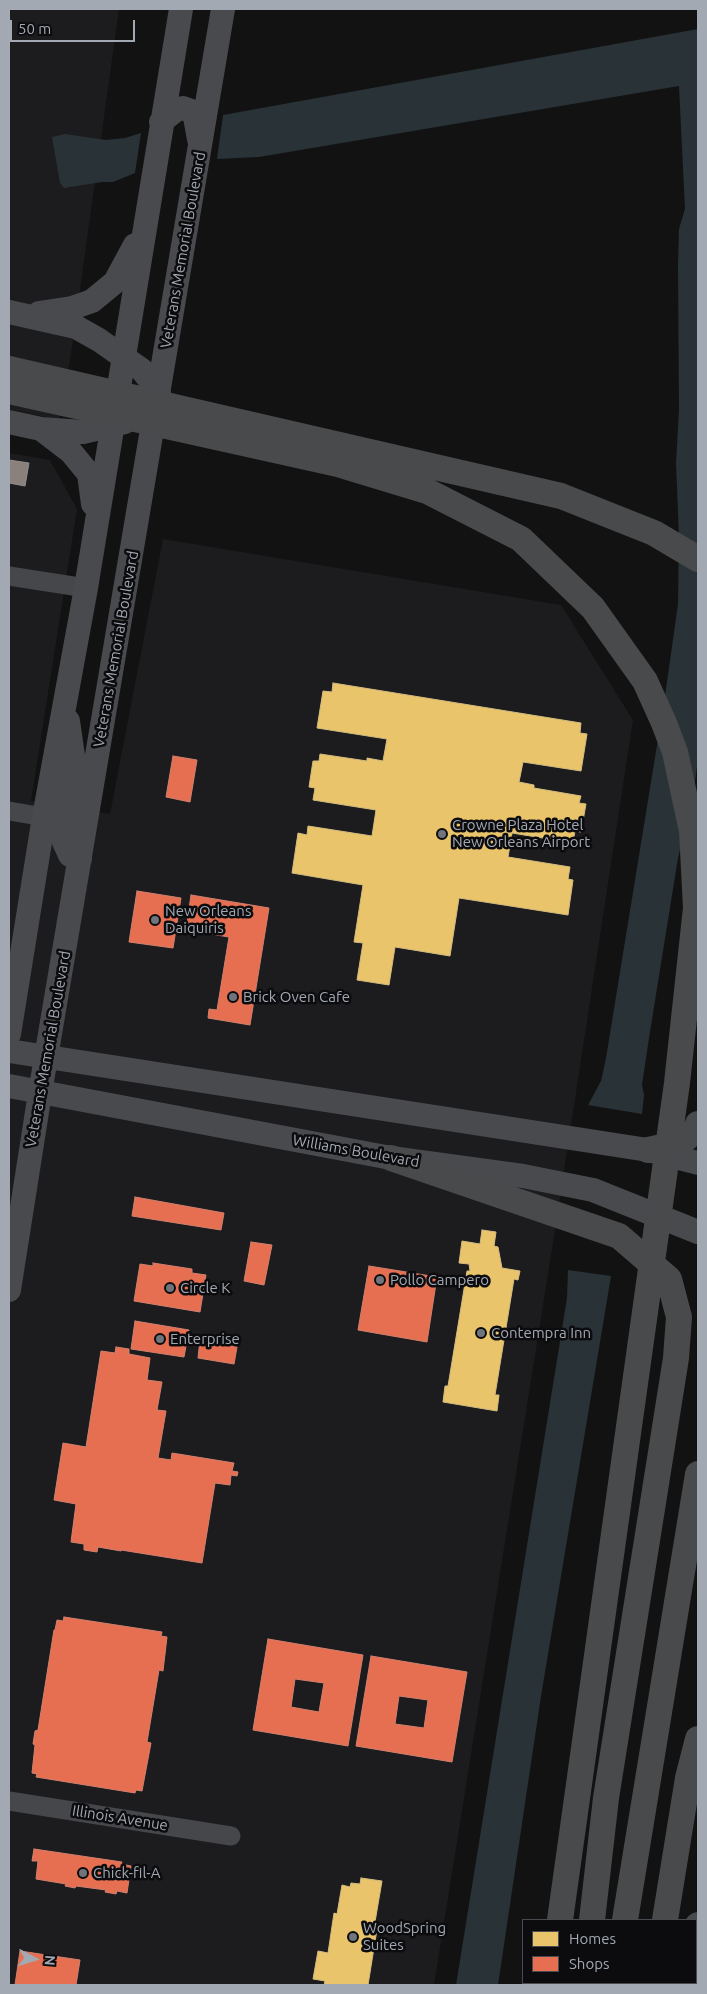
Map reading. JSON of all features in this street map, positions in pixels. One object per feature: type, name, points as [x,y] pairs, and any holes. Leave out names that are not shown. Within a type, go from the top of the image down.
[{"type":"highway","points":[[9,369],[561,496],[654,532],[698,559]]},
{"type":"highway","points":[[9,391],[338,464],[427,491],[522,539],[593,608],[645,681],[675,752],[692,831],[696,908],[677,1083],[560,1919]]},
{"type":"highway","points":[[648,1150],[680,1142],[697,1128],[698,1124]]},
{"type":"highway","points":[[391,1158],[619,1236],[669,1279],[679,1317],[676,1358],[606,1798],[592,1919]]},
{"type":"highway","points":[[625,1919],[698,1474]]},
{"type":"highway","points":[[665,1919],[688,1778],[698,1739]]},
{"type":"main road","points":[[9,1034],[44,816],[86,588],[180,9]]},
{"type":"main road","name":"Veterans Memorial Boulevard","points":[[9,1290],[40,1092],[223,9]]},
{"type":"main road","points":[[161,122],[176,110],[183,108],[190,111],[195,117],[200,148]]},
{"type":"main road","points":[[18,314],[72,308],[92,301],[115,282],[144,231]]},
{"type":"main road","points":[[9,422],[41,429],[82,432],[112,426],[158,401],[142,370],[123,356],[76,327],[18,314]]},
{"type":"main road","points":[[41,429],[71,452],[88,474],[96,524]]},
{"type":"main road","points":[[66,700],[75,770],[64,842],[70,855],[80,859]]},
{"type":"main road","points":[[9,1051],[648,1150],[698,1163]]},
{"type":"main road","name":"Williams Boulevard","points":[[9,1086],[391,1158],[524,1176],[593,1190],[698,1232]]},
{"type":"street","points":[[9,576],[86,588]]},
{"type":"street","points":[[9,811],[44,816]]},
{"type":"street","name":"Illinois Avenue","points":[[9,1801],[231,1836]]},
{"type":"shaded area","points":[[9,9],[119,9],[71,354],[59,420],[9,409]]},
{"type":"shaded area","points":[[698,29],[698,759],[693,795],[678,858],[649,1038],[642,1085],[644,1095],[642,1114],[588,1105],[601,1081],[606,1058],[665,696],[678,604],[679,536],[676,463],[679,410],[678,264],[679,229],[685,209],[679,86],[259,157],[217,159],[223,115]]},
{"type":"shaded area","points":[[141,133],[135,173],[113,182],[64,188],[60,183],[52,137],[65,134],[106,140],[125,138]]},
{"type":"shaded area","points":[[9,453],[50,460],[77,509],[31,801],[110,814],[163,539],[561,605],[633,720],[553,1243],[434,1985],[9,1985]]},
{"type":"shaded area","points":[[568,1270],[611,1276],[541,1696],[498,1985],[456,1985],[567,1298]]},
{"type":"building: Homes","name":"Crowne Plaza Hotel New Orleans Airport","points":[[333,683],[581,723],[580,733],[587,734],[581,771],[523,762],[519,782],[534,785],[534,788],[581,796],[579,803],[586,804],[581,832],[575,831],[573,843],[512,833],[508,857],[570,867],[568,879],[573,880],[568,915],[459,898],[450,956],[395,947],[389,985],[357,980],[363,943],[354,942],[363,885],[292,873],[298,833],[307,835],[308,826],[372,836],[376,810],[313,800],[315,788],[309,787],[313,761],[319,761],[320,754],[367,761],[367,758],[383,761],[387,739],[317,728],[323,691],[332,692]]},
{"type":"building: Homes","name":"Contempra Inn","points":[[482,1230],[496,1232],[494,1246],[498,1247],[502,1268],[520,1271],[518,1280],[514,1279],[495,1395],[499,1395],[497,1411],[443,1402],[445,1386],[448,1386],[467,1271],[470,1271],[469,1264],[459,1263],[462,1241],[480,1244]]},
{"type":"building: Homes","name":"WoodSpring Suites","points":[[361,1878],[382,1881],[375,1922],[378,1923],[368,1985],[324,1985],[325,1981],[313,1979],[318,1951],[328,1953],[334,1913],[337,1914],[342,1885],[350,1887],[351,1883],[360,1884]]},
{"type":"building: Shops","points":[[173,756],[197,760],[190,802],[166,797]]},
{"type":"building: Shops","name":"New Orleans Daiquiris","points":[[137,891],[181,898],[173,948],[129,942]]},
{"type":"building: Shops","points":[[191,895],[269,908],[250,1025],[208,1018],[209,1009],[217,1010],[229,937],[186,930]]},
{"type":"building: Shops","points":[[135,1197],[224,1213],[221,1230],[132,1216]]},
{"type":"building: Shops","points":[[251,1242],[272,1245],[264,1285],[244,1281]]},
{"type":"building: Shops","name":"Circle K","points":[[153,1263],[192,1269],[192,1273],[206,1275],[200,1312],[134,1301],[140,1264],[153,1266]]},
{"type":"building: Shops","points":[[369,1266],[437,1277],[427,1342],[358,1330]]},
{"type":"building: Shops","name":"Enterprise","points":[[135,1321],[189,1330],[184,1357],[131,1349]]},
{"type":"building: Shops","points":[[200,1340],[237,1347],[234,1364],[198,1358]]},
{"type":"building: Shops","points":[[116,1347],[129,1349],[129,1354],[150,1358],[147,1380],[162,1382],[157,1410],[166,1411],[158,1458],[171,1460],[172,1453],[234,1463],[232,1471],[238,1472],[237,1476],[231,1475],[230,1485],[215,1483],[202,1563],[98,1547],[97,1552],[84,1550],[84,1544],[71,1542],[76,1504],[54,1500],[63,1443],[86,1447],[101,1351],[115,1353]]},
{"type":"building: Shops","points":[[64,1617],[162,1632],[161,1636],[167,1637],[163,1671],[159,1670],[147,1742],[151,1743],[142,1791],[136,1790],[135,1793],[36,1777],[37,1774],[32,1773],[35,1731],[38,1730],[54,1630],[57,1620],[63,1621]]},
{"type":"building: Shops","points":[[268,1639],[363,1655],[348,1746],[253,1730]],"holes":[[[295,1679],[324,1683],[319,1712],[291,1707]]]},
{"type":"building: Shops","points":[[371,1656],[467,1672],[452,1762],[356,1746]],"holes":[[[399,1696],[428,1700],[424,1728],[395,1724]]]},
{"type":"building: Shops","name":"Chick-fil-A","points":[[34,1849],[122,1862],[121,1864],[131,1866],[127,1893],[117,1891],[116,1894],[105,1892],[106,1890],[76,1886],[75,1888],[65,1886],[66,1884],[36,1879],[38,1861],[32,1861]]},
{"type":"building: Shops","points":[[20,1951],[80,1960],[76,1985],[15,1985]]},
{"type":"building: Industry","points":[[9,460],[29,463],[25,486],[9,483]]},
{"type":"place","name":"Crowne Plaza Hotel New Orleans Airport","points":[[442,834]]},
{"type":"place","name":"New Orleans Daiquiris","points":[[155,920]]},
{"type":"place","name":"Brick Oven Cafe","points":[[233,997]]},
{"type":"place","name":"Pollo Campero","points":[[380,1280]]},
{"type":"place","name":"Circle K","points":[[170,1288]]},
{"type":"place","name":"Contempra Inn","points":[[481,1333]]},
{"type":"place","name":"Enterprise","points":[[160,1339]]},
{"type":"place","name":"Chick-fil-A","points":[[83,1873]]},
{"type":"place","name":"WoodSpring Suites","points":[[353,1937]]}]
